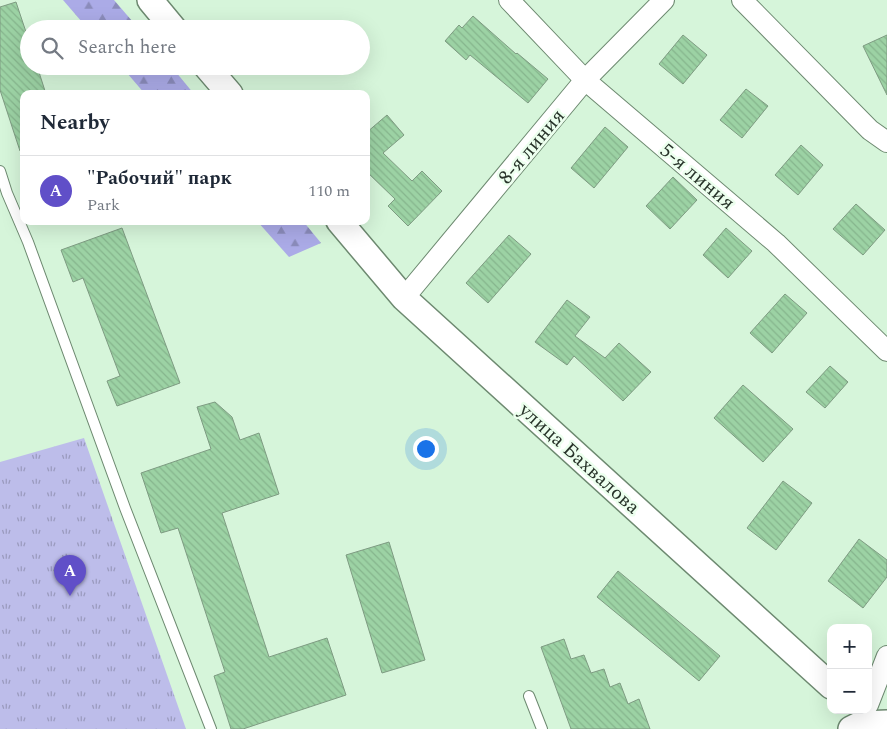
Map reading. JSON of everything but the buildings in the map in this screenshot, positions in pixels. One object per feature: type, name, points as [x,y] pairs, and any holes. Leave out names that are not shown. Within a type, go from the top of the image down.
[{"type":"street","points":[[150,0],[167,20]]},
{"type":"street","name":"5-я линия","points":[[509,0],[585,80],[776,242],[887,351]]},
{"type":"street","name":"8-я линия","points":[[404,298],[585,80],[664,0]]},
{"type":"street","points":[[742,0],[878,126],[887,142]]},
{"type":"street","points":[[214,75],[227,90]]},
{"type":"street","name":"улица Бахвалова","points":[[341,225],[404,298],[827,682]]},
{"type":"street","points":[[887,656],[860,716],[887,723]]},
{"type":"lane","points":[[0,171],[20,223]]},
{"type":"lane","points":[[21,225],[125,508],[212,729]]},
{"type":"lane","points":[[529,696],[542,729]]},
{"type":"green space","points":[[63,0],[114,0],[131,20],[80,20]]},
{"type":"green space","points":[[129,75],[178,75],[191,90],[142,90]]},
{"type":"green space","points":[[261,225],[306,225],[321,243],[289,257]]},
{"type":"green space","points":[[84,438],[186,729],[0,729],[0,462]]},
{"type":"place","name":"\"Рабочий\" парк","points":[[70,596]]}]
